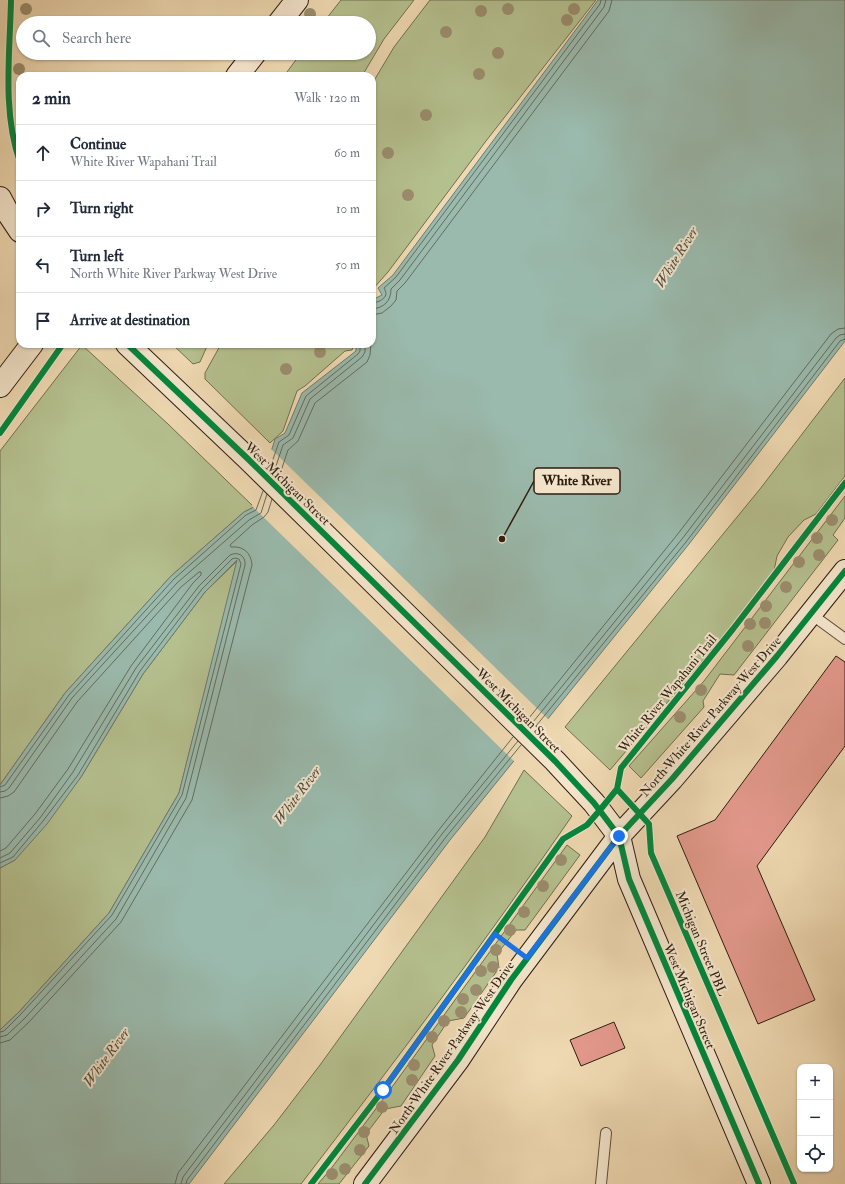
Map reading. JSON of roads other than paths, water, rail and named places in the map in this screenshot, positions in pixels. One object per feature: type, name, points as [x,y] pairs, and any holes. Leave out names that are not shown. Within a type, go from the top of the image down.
[{"type":"main road","points":[[283,16],[296,0]]},
{"type":"main road","points":[[240,72],[250,60]]},
{"type":"main road","points":[[0,198],[16,225]]},
{"type":"main road","points":[[0,386],[29,348]]},
{"type":"main road","name":"West Michigan Street","points":[[131,348],[264,474],[555,761],[594,803],[619,836],[629,879],[759,1184]]},
{"type":"main road","name":"North White River Parkway West Drive","points":[[365,1184],[458,1060],[510,980],[619,836],[672,780],[778,656],[845,571]]},
{"type":"lane","points":[[811,614],[845,639]]},
{"type":"lane","points":[[601,1184],[606,1133]]},
{"type":"water","points":[[598,0],[845,0],[845,341],[689,544],[450,840],[189,1184],[0,1184],[0,1030],[19,1012],[109,913],[179,793],[237,560],[205,592],[143,674],[81,777],[47,824],[15,860],[0,868],[0,785],[65,693],[171,576],[244,512],[254,507],[275,439],[285,433],[302,393],[356,351],[356,348],[376,348],[376,298],[382,295],[378,288],[393,275]]},
{"type":"place","name":"White River","points":[[502,539]]}]
